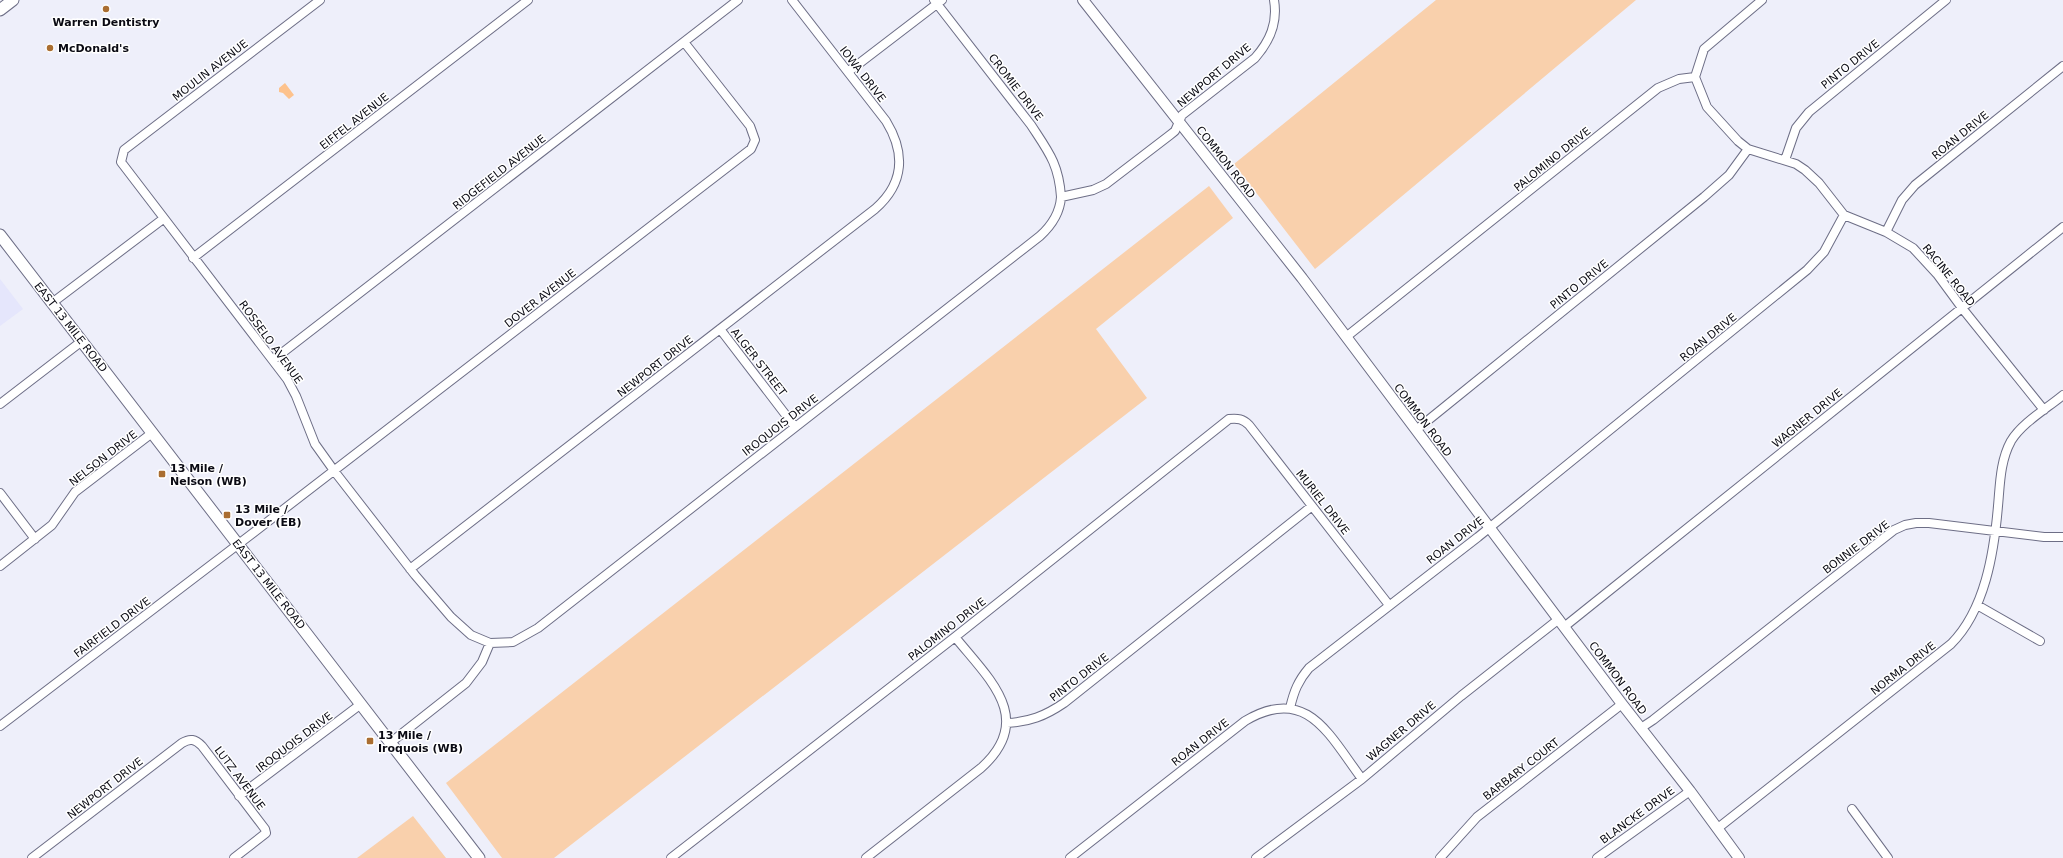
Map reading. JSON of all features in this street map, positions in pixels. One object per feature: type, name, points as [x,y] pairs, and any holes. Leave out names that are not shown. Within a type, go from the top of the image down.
[{"type":"main road","points":[[0,10],[13,0]]},
{"type":"main road","name":"EAST 13 MILE ROAD","points":[[0,235],[479,858]]},
{"type":"street","name":"MOULIN AVENUE","points":[[121,162],[124,150],[320,0]]},
{"type":"street","name":"EIFFEL AVENUE","points":[[193,258],[528,0]]},
{"type":"street","name":"RIDGEFIELD AVENUE","points":[[273,360],[738,0]]},
{"type":"street","name":"IOWA DRIVE","points":[[792,0],[886,120],[894,135],[899,150],[899,169]]},
{"type":"street","name":"COMMON ROAD","points":[[1083,0],[1346,337],[1622,704],[1718,828],[1739,858]]},
{"type":"street","name":"NEWPORT DRIVE","points":[[1179,122],[1182,115],[1255,58],[1265,46],[1274,26],[1274,0]]},
{"type":"street","points":[[1762,0],[1704,49],[1695,77],[1707,107],[1727,131],[1748,149],[1796,164],[1812,175],[1844,216]]},
{"type":"street","name":"PINTO DRIVE","points":[[1785,160],[1796,128],[1809,112],[1946,0]]},
{"type":"street","points":[[848,72],[937,1]]},
{"type":"street","name":"CROMIE DRIVE","points":[[937,1],[1043,143],[1059,172],[1062,196]]},
{"type":"street","name":"DOVER AVENUE","points":[[238,545],[751,148],[755,140],[750,126],[684,42]]},
{"type":"street","name":"ROAN DRIVE","points":[[1886,232],[1902,200],[1915,185],[2063,66]]},
{"type":"street","name":"PALOMINO DRIVE","points":[[1346,337],[1658,88],[1680,79],[1695,77]]},
{"type":"street","points":[[1062,196],[1093,190],[1110,182],[1175,131],[1179,122]]},
{"type":"street","name":"PINTO DRIVE","points":[[1416,430],[1708,193],[1738,166],[1748,149]]},
{"type":"street","name":"ROSSELO AVENUE","points":[[121,162],[163,219],[273,360],[293,390],[315,444],[334,471],[410,569],[458,625],[471,635],[490,643]]},
{"type":"street","name":"NEWPORT DRIVE","points":[[410,569],[880,205],[890,192],[899,169]]},
{"type":"street","name":"IROQUOIS DRIVE","points":[[490,643],[513,642],[534,631],[1040,236],[1054,219],[1062,196]]},
{"type":"street","name":"ROAN DRIVE","points":[[1070,858],[1245,721],[1263,712],[1274,709],[1290,708],[1294,689],[1309,668],[1490,527],[1813,265],[1824,252],[1844,216]]},
{"type":"street","name":"RACINE ROAD","points":[[1844,216],[1886,232],[1902,240],[1918,253],[1937,274],[1962,308],[2044,410]]},
{"type":"street","points":[[52,303],[163,219]]},
{"type":"street","name":"WAGNER DRIVE","points":[[1256,858],[1362,779],[1461,696],[1562,623],[2063,227]]},
{"type":"street","name":"ALGER STREET","points":[[720,329],[795,427]]},
{"type":"street","points":[[0,404],[82,341]]},
{"type":"street","points":[[2063,395],[2021,430],[2011,441],[2002,466],[1996,530],[2063,538]]},
{"type":"street","name":"PALOMINO DRIVE","points":[[671,858],[955,637],[1220,425],[1229,419],[1236,418]]},
{"type":"street","name":"MURIEL DRIVE","points":[[1236,418],[1243,420],[1249,425],[1389,605]]},
{"type":"street","name":"NELSON DRIVE","points":[[0,566],[35,540],[52,525],[75,492],[152,433]]},
{"type":"street","points":[[0,493],[35,540]]},
{"type":"street","name":"PINTO DRIVE","points":[[1007,723],[1027,722],[1040,718],[1064,704],[1312,506]]},
{"type":"street","name":"BONNIE DRIVE","points":[[1641,728],[1654,720],[1894,530],[1905,524],[1929,523],[1996,530]]},
{"type":"street","name":"NORMA DRIVE","points":[[1718,828],[1950,644],[1963,630],[1977,605],[1988,571],[1996,530]]},
{"type":"street","name":"FAIRFIELD DRIVE","points":[[0,726],[238,545]]},
{"type":"street","points":[[1977,605],[2040,641]]},
{"type":"street","points":[[866,858],[991,759],[1003,741],[1007,723],[1001,696],[994,684],[955,637]]},
{"type":"street","points":[[390,743],[466,683],[482,662],[490,643]]},
{"type":"street","name":"IROQUOIS DRIVE","points":[[239,796],[361,704]]},
{"type":"street","name":"BARBARY COURT","points":[[1440,858],[1477,817],[1622,704]]},
{"type":"street","points":[[1290,708],[1306,713],[1321,724],[1362,779]]},
{"type":"street","name":"NEWPORT DRIVE","points":[[32,858],[182,743],[187,740],[192,740]]},
{"type":"street","name":"LUTZ AVENUE","points":[[192,740],[202,746],[265,829],[266,833],[234,858]]},
{"type":"street","name":"BLANCKE DRIVE","points":[[1597,858],[1690,791]]},
{"type":"street","points":[[1852,809],[1888,858]]},
{"type":"shaded area","points":[[1436,0],[1636,0],[1315,269],[1234,164]]},
{"type":"shaded area","points":[[285,83],[294,95],[289,99],[283,93],[279,92],[279,88]]},
{"type":"shaded area","points":[[1209,186],[1233,218],[1096,329],[1147,398],[554,858],[502,858],[446,783]]},
{"type":"shaded area","points":[[0,279],[23,309],[0,326]]},
{"type":"shaded area","points":[[413,816],[446,858],[357,858]]},
{"type":"place","name":"Warren Dentistry","points":[[106,9]]},
{"type":"place","name":"McDonald's","points":[[50,48]]},
{"type":"place","name":"13 Mile / Nelson (WB)","points":[[162,474]]},
{"type":"place","name":"13 Mile / Dover (EB)","points":[[227,515]]},
{"type":"place","name":"13 Mile / Iroquois (WB)","points":[[370,741]]}]
